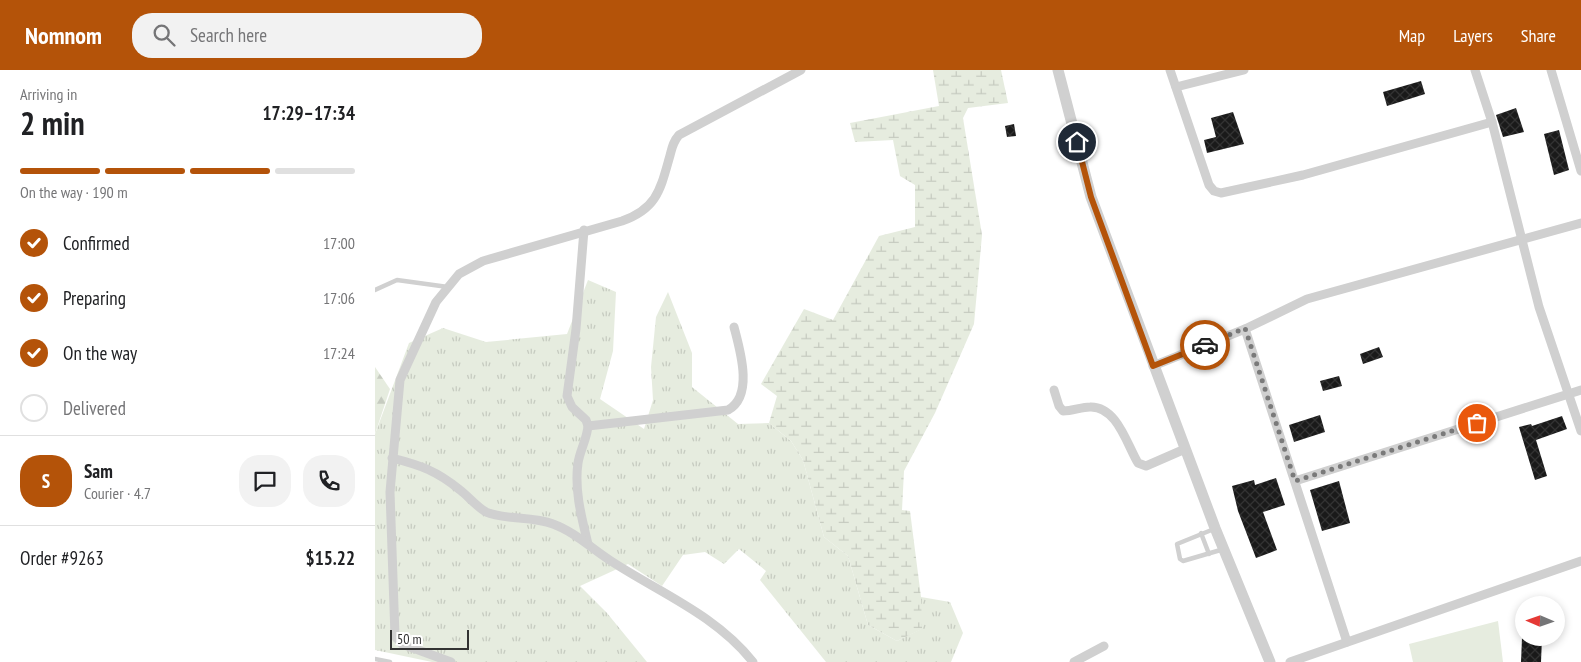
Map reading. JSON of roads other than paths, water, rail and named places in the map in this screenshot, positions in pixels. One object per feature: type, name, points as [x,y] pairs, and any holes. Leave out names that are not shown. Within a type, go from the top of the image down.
[{"type":"street","points":[[1058,70],[1091,197],[1215,528],[1270,662]]},
{"type":"street","points":[[1170,70],[1209,185],[1214,191],[1221,193],[1312,172],[1492,122]]},
{"type":"street","points":[[1176,87],[1243,70]]},
{"type":"street","points":[[1475,70],[1492,122],[1539,306],[1581,432]]},
{"type":"street","points":[[1551,70],[1581,172]]},
{"type":"street","points":[[451,662],[402,644],[395,636],[390,492],[400,380],[436,302],[459,274],[483,261],[634,216],[654,200],[661,186],[672,144],[679,135],[797,71]]},
{"type":"street","points":[[1153,366],[1245,328],[1307,299],[1581,223]]},
{"type":"street","points":[[584,230],[576,329],[567,396],[572,407],[586,420],[588,426],[578,462],[577,478],[581,515],[588,544]]},
{"type":"street","points":[[588,426],[720,411],[736,406],[741,396],[743,362],[734,327]]},
{"type":"street","points":[[1245,328],[1347,642]]},
{"type":"street","points":[[1054,390],[1059,406],[1063,411],[1091,406],[1107,412],[1115,420],[1137,463],[1146,466],[1185,449]]},
{"type":"street","points":[[1295,481],[1581,390]]},
{"type":"street","points":[[392,458],[425,466],[442,475],[486,512],[543,520],[556,525],[588,544],[610,561],[682,602],[728,634],[753,662]]},
{"type":"street","points":[[1290,662],[1581,561]]},
{"type":"street","points":[[1074,662],[1104,646]]},
{"type":"lane","points":[[375,290],[397,280],[448,288]]},
{"type":"lane","points":[[1215,528],[1177,544],[1180,559],[1183,561],[1224,549]]},
{"type":"lane","points":[[1201,534],[1209,554]]},
{"type":"lane","points":[[375,659],[390,662]]}]
